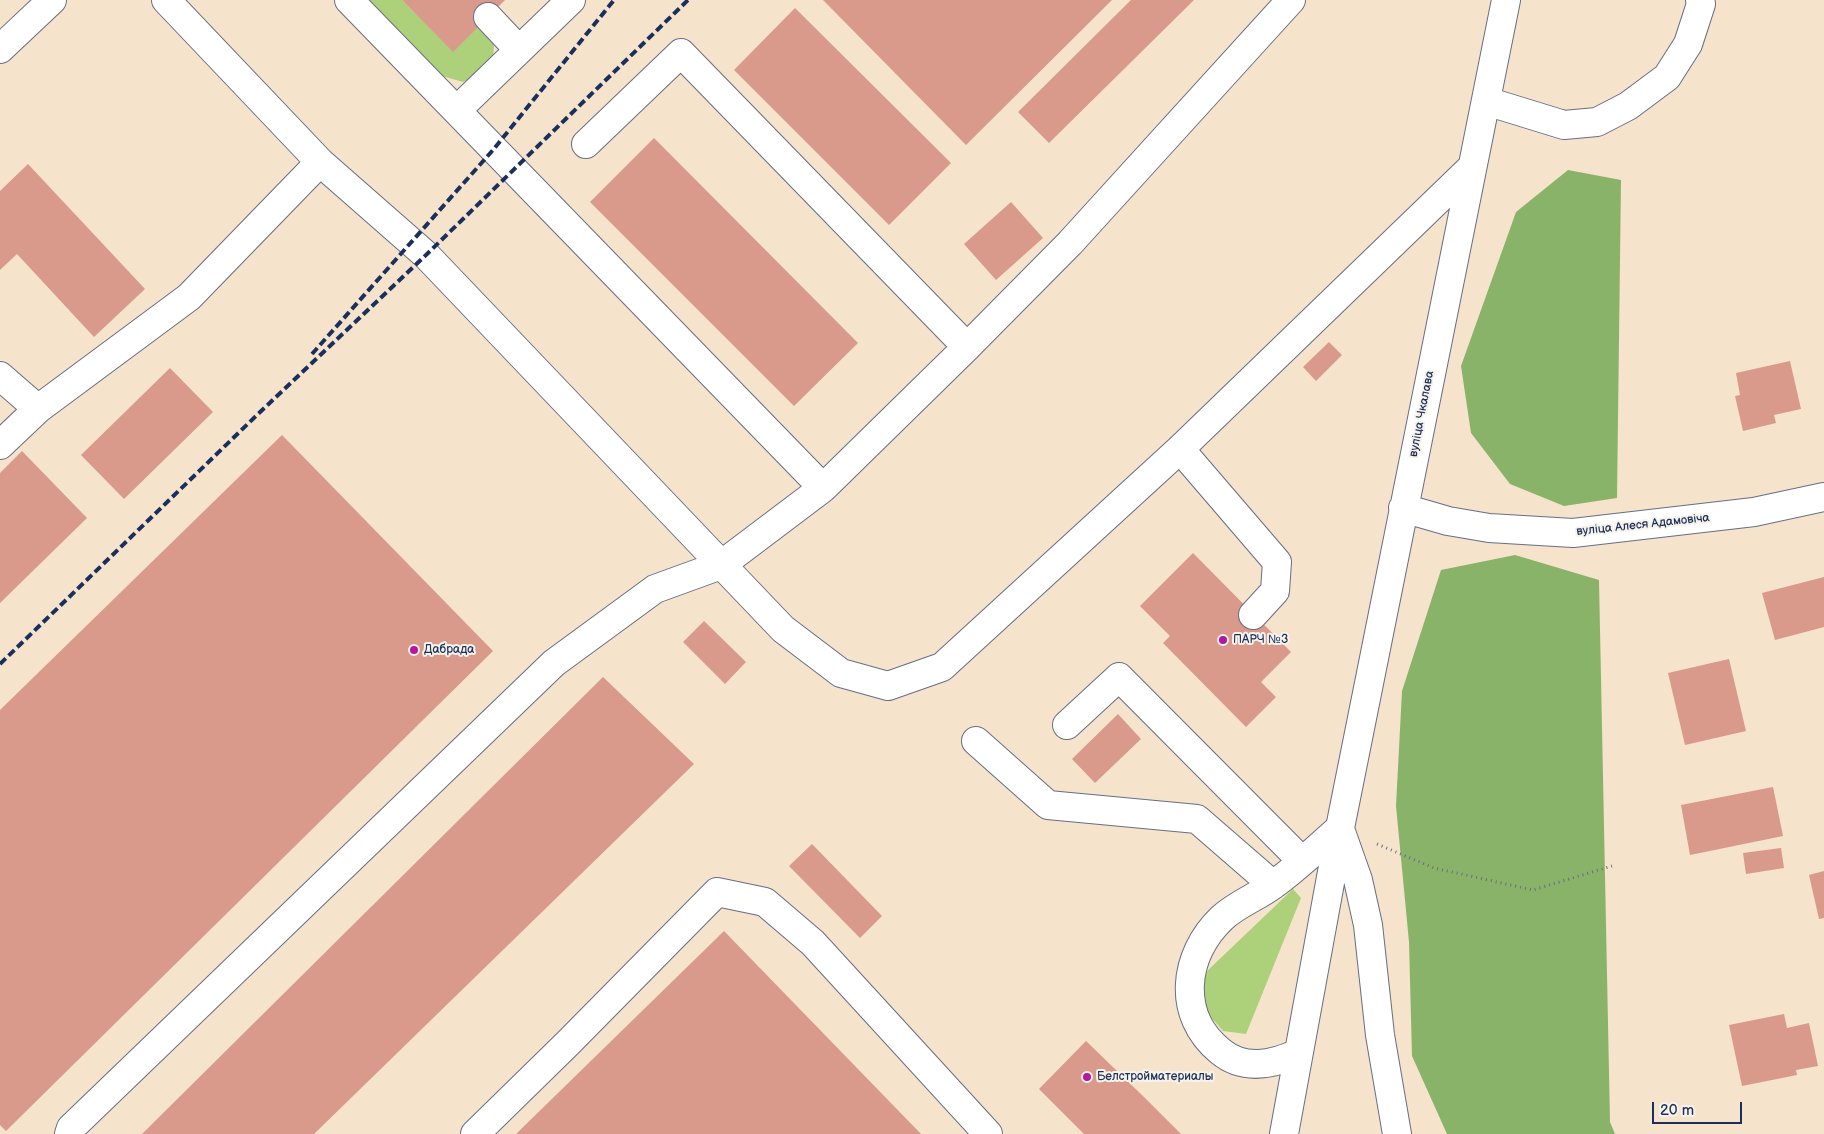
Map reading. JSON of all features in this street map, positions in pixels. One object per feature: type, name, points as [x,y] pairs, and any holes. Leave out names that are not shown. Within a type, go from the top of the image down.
[{"type":"street","points":[[0,49],[52,0]]},
{"type":"street","points":[[166,0],[320,162],[426,255],[783,629],[841,673],[888,686],[942,667],[1180,449],[1471,168]]},
{"type":"street","points":[[349,0],[822,488]]},
{"type":"street","points":[[457,110],[571,0]]},
{"type":"street","points":[[69,1134],[71,1128],[554,663],[655,589],[721,565],[822,488],[967,348],[1070,243],[1291,0]]},
{"type":"street","name":"вуліца Чкалава","points":[[1284,1134],[1340,828],[1506,0]]},
{"type":"street","points":[[1486,100],[1564,125],[1597,122],[1628,106],[1667,78],[1688,44],[1701,4],[1700,0]]},
{"type":"street","points":[[488,17],[519,50]]},
{"type":"street","points":[[586,144],[681,53],[967,348]]},
{"type":"street","points":[[0,445],[38,409],[189,298],[320,162]]},
{"type":"street","points":[[0,376],[38,409]]},
{"type":"street","points":[[1180,449],[1276,562],[1276,591],[1253,615]]},
{"type":"street","name":"вуліца Алеся Адамовіча","points":[[1403,508],[1448,521],[1489,528],[1573,533],[1754,512],[1824,497]]},
{"type":"street","points":[[1067,725],[1119,677],[1302,861]]},
{"type":"street","points":[[976,741],[1048,805],[1196,819],[1273,885]]},
{"type":"street","points":[[1298,1053],[1270,1064],[1250,1064],[1227,1058],[1207,1041],[1196,1020],[1189,992],[1191,969],[1199,946],[1222,918],[1273,885],[1340,828],[1358,880],[1368,925],[1380,1035],[1397,1134]]},
{"type":"street","points":[[475,1134],[717,892],[765,902],[813,943],[988,1134]]},
{"type":"path","points":[[1340,828],[1434,868],[1533,890],[1612,866]]},
{"type":"green space","points":[[369,0],[402,0],[453,51],[479,25],[494,44],[493,62],[481,75],[463,82],[442,76]]},
{"type":"green space","points":[[1568,170],[1621,180],[1617,498],[1564,506],[1510,484],[1471,433],[1461,366],[1516,212]]},
{"type":"green space","points":[[1515,555],[1599,580],[1610,1122],[1615,1134],[1447,1134],[1412,1056],[1409,942],[1396,806],[1402,691],[1441,570]]},
{"type":"green space","points":[[1293,889],[1301,898],[1246,1034],[1223,1031],[1209,1015],[1201,995],[1205,973]]},
{"type":"building","points":[[402,0],[505,0],[453,52]]},
{"type":"building","points":[[823,0],[1112,0],[966,145]]},
{"type":"building","points":[[1131,0],[1194,0],[1049,143],[1018,112]]},
{"type":"building","points":[[795,8],[951,163],[889,225],[734,70]]},
{"type":"building","points":[[654,138],[858,343],[794,406],[590,202]]},
{"type":"building","points":[[28,164],[145,289],[94,337],[17,254],[0,270],[0,191]]},
{"type":"building","points":[[1011,202],[1043,238],[996,280],[964,244]]},
{"type":"building","points":[[1329,342],[1342,355],[1316,381],[1303,367]]},
{"type":"building","points":[[1790,361],[1801,409],[1774,415],[1776,423],[1743,431],[1735,396],[1740,395],[1736,373]]},
{"type":"building","points":[[170,368],[213,412],[124,499],[81,455]]},
{"type":"building","points":[[282,435],[493,651],[6,1131],[0,1125],[0,710]]},
{"type":"building","points":[[22,451],[87,518],[0,603],[0,473]]},
{"type":"building","name":"ПАРЧ №3","points":[[1193,553],[1291,652],[1261,682],[1276,697],[1246,727],[1163,643],[1170,636],[1140,606]]},
{"type":"building","points":[[1824,577],[1824,627],[1775,640],[1762,593]]},
{"type":"building","points":[[704,621],[746,662],[725,684],[683,642]]},
{"type":"building","points":[[1729,659],[1746,731],[1685,745],[1668,673]]},
{"type":"building","points":[[603,677],[694,764],[314,1134],[142,1134]]},
{"type":"building","points":[[1118,714],[1141,739],[1095,783],[1072,759]]},
{"type":"building","points":[[1773,787],[1783,836],[1690,855],[1681,805]]},
{"type":"building","points":[[812,844],[882,916],[860,938],[789,866]]},
{"type":"building","points":[[1781,848],[1784,868],[1746,874],[1743,853]]},
{"type":"building","points":[[1824,871],[1824,918],[1819,919],[1809,875]]},
{"type":"building","points":[[724,931],[921,1134],[516,1134]]},
{"type":"building","points":[[1784,1014],[1787,1028],[1809,1023],[1818,1066],[1796,1070],[1797,1075],[1742,1086],[1729,1025]]},
{"type":"building","name":"Белстройматериалы","points":[[1086,1041],[1181,1134],[1084,1134],[1039,1089]]},
{"type":"railway","points":[[312,354],[493,150],[614,0]]},
{"type":"railway","points":[[0,664],[258,414],[426,255],[688,0]]},
{"type":"place","name":"ПАРЧ №3","points":[[1223,640]]},
{"type":"place","name":"Дабрада","points":[[414,650]]},
{"type":"place","name":"Белстройматериалы","points":[[1087,1077]]}]
